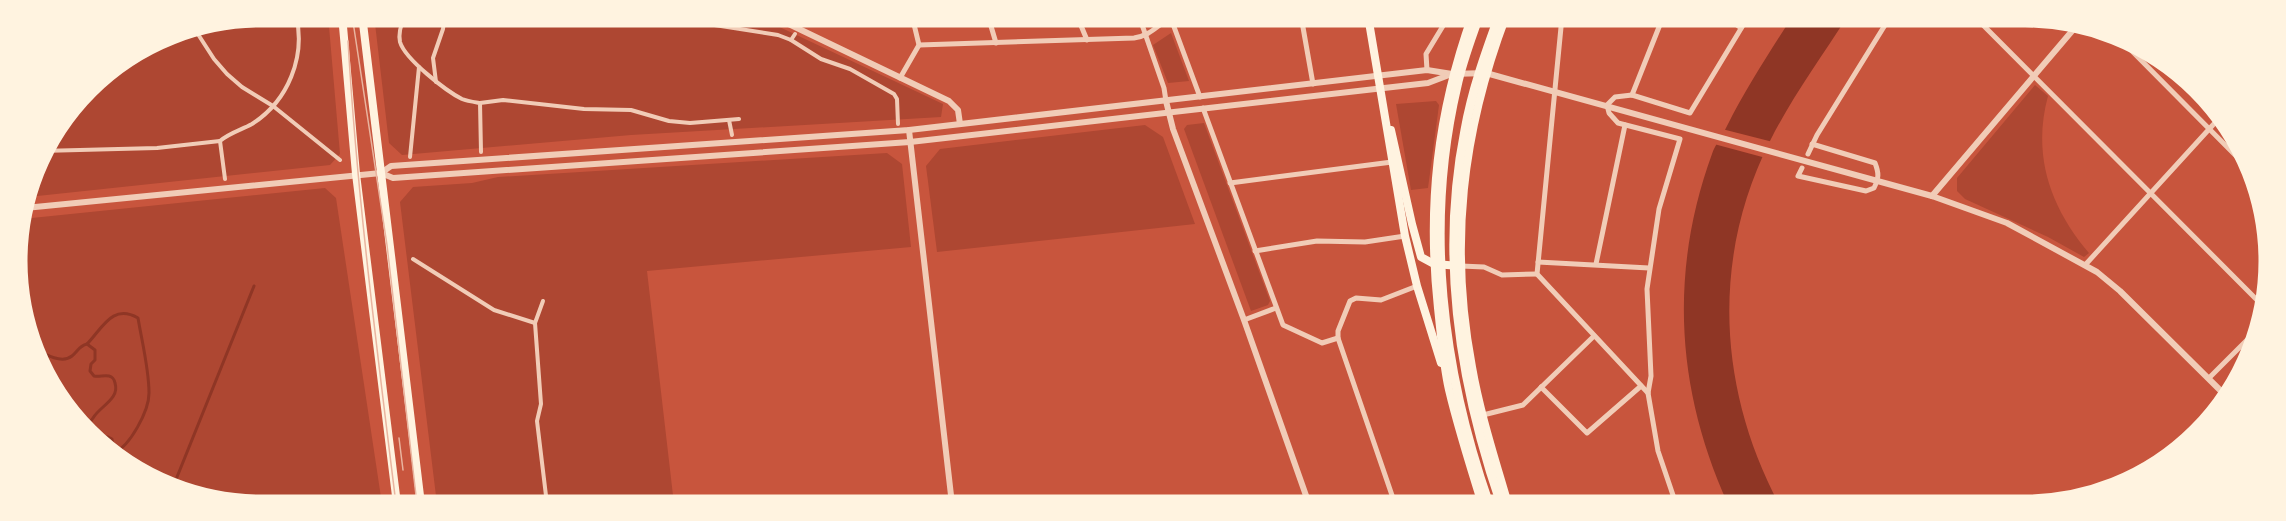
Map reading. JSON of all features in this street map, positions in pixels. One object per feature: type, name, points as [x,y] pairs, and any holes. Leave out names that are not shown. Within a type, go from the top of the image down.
[{"type":"highway","points":[[1476,26],[1457,85],[1450,121],[1440,214],[1440,269],[1444,321],[1454,380],[1466,431],[1486,496]]},
{"type":"highway","points":[[1496,26],[1473,94],[1458,169],[1454,217],[1454,270],[1466,377],[1499,496]]},
{"type":"main road","points":[[343,26],[356,174],[396,496]]},
{"type":"main road","points":[[363,26],[420,496]]},
{"type":"main road","points":[[1370,26],[1405,236],[1417,286],[1480,496]]},
{"type":"main road","points":[[1449,388],[1434,264],[1433,216],[1437,161],[1452,74],[1469,26]]},
{"type":"main road","points":[[1502,26],[1486,72],[1465,168],[1461,215],[1461,266],[1472,367],[1506,496]]},
{"type":"main road","points":[[1380,88],[1419,251],[1425,261],[1461,266]]},
{"type":"street","points":[[53,151],[157,148],[220,141],[250,125],[273,106],[287,87],[298,57],[299,26]]},
{"type":"street","points":[[400,26],[400,41],[403,48],[436,83],[463,99],[480,102],[502,100],[584,109],[631,110],[669,121],[690,123],[739,120]]},
{"type":"street","points":[[436,83],[433,58],[443,26]]},
{"type":"street","points":[[721,26],[778,35],[792,40],[821,59],[850,69],[894,94],[897,99],[898,124]]},
{"type":"street","points":[[788,26],[955,105],[960,124]]},
{"type":"street","points":[[792,40],[797,26]]},
{"type":"street","points":[[900,78],[919,45],[914,26]]},
{"type":"street","points":[[991,26],[996,43]]},
{"type":"street","points":[[1081,26],[1087,40]]},
{"type":"street","points":[[1143,26],[1164,88],[1168,112],[1306,496]]},
{"type":"street","points":[[919,45],[1134,38],[1146,35],[1159,26]]},
{"type":"street","points":[[1175,26],[1200,97]]},
{"type":"street","points":[[1303,26],[1313,84]]},
{"type":"street","points":[[1427,70],[1426,54],[1443,26]]},
{"type":"street","points":[[1561,26],[1537,274],[1648,393]]},
{"type":"street","points":[[1632,95],[1659,26]]},
{"type":"street","points":[[1607,105],[1615,97],[1632,95],[1690,114],[1741,28],[1738,26]]},
{"type":"street","points":[[1808,154],[1884,26]]},
{"type":"street","points":[[1983,26],[2257,301]]},
{"type":"street","points":[[1932,196],[2072,30]]},
{"type":"street","points":[[198,34],[227,74],[242,87],[273,106],[340,160]]},
{"type":"street","points":[[2133,52],[2235,155]]},
{"type":"street","points":[[410,157],[419,66]]},
{"type":"street","points":[[32,207],[381,172],[391,166],[909,130],[1427,70],[1452,74],[1486,72],[1932,196],[2007,223],[2086,264],[2120,291],[2221,391]]},
{"type":"street","points":[[381,172],[393,178],[910,142],[1428,82],[1452,74]]},
{"type":"street","points":[[480,102],[481,152]]},
{"type":"street","points":[[1607,105],[1609,113],[1618,123],[1680,139],[1659,209],[1649,268],[1648,327],[1652,376],[1648,393],[1658,451],[1673,496]]},
{"type":"street","points":[[1203,108],[1283,325],[1322,343],[1338,338]]},
{"type":"street","points":[[729,120],[732,135]]},
{"type":"street","points":[[2086,264],[2215,122]]},
{"type":"street","points":[[1596,264],[1625,125]]},
{"type":"street","points":[[909,130],[951,496]]},
{"type":"street","points":[[220,141],[225,179]]},
{"type":"street","points":[[1802,168],[1798,176],[1866,191],[1874,188],[1877,181],[1879,174],[1875,163],[1812,144]]},
{"type":"street","points":[[1230,183],[1392,162]]},
{"type":"street","points":[[1255,251],[1317,241],[1365,242],[1405,236]]},
{"type":"street","points":[[413,259],[494,310],[535,323]]},
{"type":"street","points":[[1538,262],[1649,268]]},
{"type":"street","points":[[1461,266],[1484,267],[1502,275],[1537,274]]},
{"type":"street","points":[[1392,496],[1338,338],[1338,331],[1350,301],[1356,298],[1381,300],[1417,286]]},
{"type":"street","points":[[543,301],[535,323],[541,404],[537,421],[546,496]]},
{"type":"street","points":[[1244,320],[1276,308]]},
{"type":"street","points":[[1484,415],[1523,405],[1594,336]]},
{"type":"street","points":[[2209,378],[2246,341]]},
{"type":"street","points":[[1541,387],[1587,433],[1641,386]]},
{"type":"shaded area","points":[[245,26],[329,26],[340,154],[330,165],[35,196],[43,171],[65,130],[94,94],[117,74],[171,43],[215,30]]},
{"type":"shaded area","points":[[375,26],[777,26],[943,104],[941,117],[631,135],[402,155],[389,143]]},
{"type":"shaded area","points":[[1786,26],[1841,26],[1797,93],[1770,141],[1751,185],[1738,231],[1731,277],[1730,323],[1734,369],[1744,415],[1759,460],[1775,496],[1725,496],[1698,418],[1689,374],[1684,330],[1684,287],[1689,242],[1698,198],[1713,151],[1750,84]]},
{"type":"shaded area","points":[[1171,33],[1189,81],[1168,83],[1153,45]]},
{"type":"shaded area","points":[[2035,85],[2048,96],[2042,139],[2048,179],[2064,217],[2089,253],[2084,257],[2048,237],[1965,199],[1957,191],[1957,178]]},
{"type":"shaded area","points":[[1436,101],[1439,105],[1428,188],[1411,190],[1396,104]]},
{"type":"shaded area","points":[[1204,123],[1270,301],[1268,305],[1251,311],[1184,129],[1187,125]]},
{"type":"shaded area","points":[[1145,125],[1163,137],[1195,224],[937,252],[926,166],[940,149]]},
{"type":"shaded area","points":[[887,153],[902,164],[911,247],[647,271],[673,496],[436,496],[400,202],[413,187],[472,183],[498,177]]},
{"type":"shaded area","points":[[325,188],[336,198],[381,496],[260,496],[215,491],[171,478],[117,447],[94,427],[74,404],[43,350],[30,306],[26,276],[26,245],[30,218]]},
{"type":"pier","points":[[1722,129],[1773,142],[1766,158],[1714,144]]},
{"type":"waterway","points":[[177,477],[254,286]]},
{"type":"waterway","points":[[87,344],[114,316],[129,314],[138,318],[149,393],[146,409],[138,427],[120,449]]},
{"type":"waterway","points":[[45,354],[54,358],[68,358],[87,344],[95,350],[95,360],[91,364],[90,371],[94,376],[111,377],[116,389],[112,398],[90,423]]},
{"type":"waterway","points":[[106,437],[112,439],[112,443]]},
{"type":"tram line","points":[[354,26],[387,245],[416,496]]},
{"type":"tram line","points":[[348,41],[362,215],[395,496]]},
{"type":"tram line","points":[[399,438],[403,470]]}]
